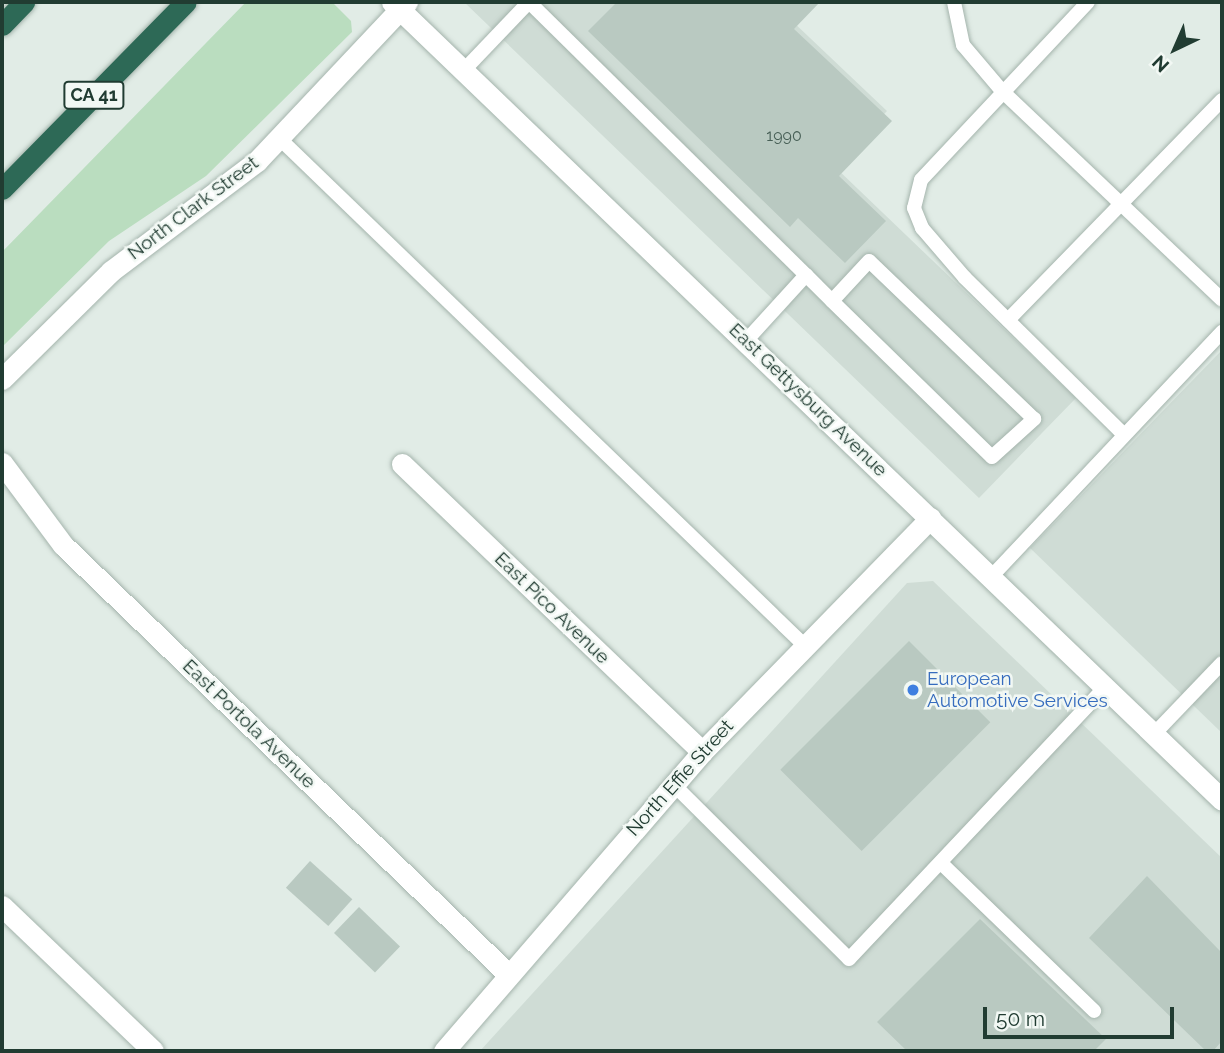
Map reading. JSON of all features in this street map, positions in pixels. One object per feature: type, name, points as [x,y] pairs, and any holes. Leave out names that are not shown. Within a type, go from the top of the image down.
[{"type":"highway","points":[[2,25],[24,2]]},
{"type":"highway","name":"CA 41","points":[[2,189],[186,2]]},
{"type":"street","name":"East Gettysburg Avenue","points":[[400,4],[464,69],[1222,800]]},
{"type":"street","name":"North Clark Street","points":[[2,379],[111,271],[224,188],[279,138],[400,4]]},
{"type":"street","name":"East Portola Avenue","points":[[2,463],[63,545],[508,974]]},
{"type":"street","name":"East Pico Avenue","points":[[402,464],[702,752]]},
{"type":"street","name":"North Effie Street","points":[[444,1051],[702,752],[930,518]]},
{"type":"street","points":[[2,906],[153,1051]]},
{"type":"lane","points":[[954,2],[963,45],[1002,91],[1222,300]]},
{"type":"lane","points":[[1088,2],[921,180],[914,208],[922,228],[1008,320],[1124,435]]},
{"type":"lane","points":[[464,69],[528,3],[832,301],[992,457],[1034,419],[869,261],[832,301]]},
{"type":"lane","points":[[1008,320],[1222,100]]},
{"type":"lane","points":[[279,138],[805,646]]},
{"type":"lane","points":[[746,341],[806,275]]},
{"type":"lane","points":[[991,577],[1222,332]]},
{"type":"lane","points":[[1154,734],[1219,673]]},
{"type":"lane","points":[[673,784],[849,960],[1106,686]]},
{"type":"lane","points":[[942,863],[1094,1011]]},
{"type":"shaded area","points":[[464,2],[806,2],[790,19],[887,111],[834,166],[1076,398],[979,498]]},
{"type":"shaded area","points":[[1222,350],[1222,733],[1030,548]]},
{"type":"shaded area","points":[[933,581],[1222,858],[1222,1051],[480,1051],[907,583]]},
{"type":"green space","points":[[246,2],[332,2],[351,21],[352,32],[206,176],[109,241],[2,347],[2,252]]},
{"type":"building","points":[[617,2],[820,2],[794,29],[892,121],[839,176],[886,221],[845,263],[798,218],[790,227],[588,31]]},
{"type":"building","points":[[909,641],[990,722],[862,851],[780,770]]},
{"type":"building","points":[[310,861],[352,899],[328,926],[286,888]]},
{"type":"building","points":[[1147,876],[1222,953],[1222,1041],[1213,1051],[1206,1051],[1089,938]]},
{"type":"building","points":[[359,907],[400,947],[375,972],[334,933]]},
{"type":"building","points":[[980,919],[1106,1039],[1094,1051],[907,1051],[877,1022]]},
{"type":"place","name":"European Automotive Services","points":[[913,690]]}]
